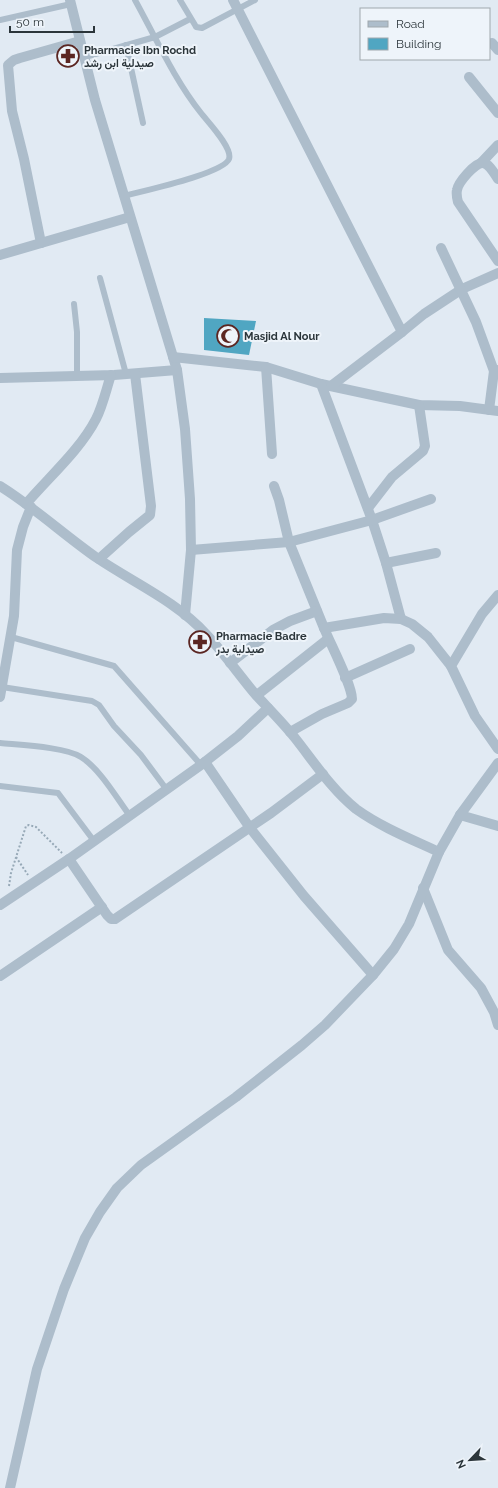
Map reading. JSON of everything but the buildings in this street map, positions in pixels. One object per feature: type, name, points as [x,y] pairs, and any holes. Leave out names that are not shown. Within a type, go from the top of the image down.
[{"type":"street","points":[[70,2],[95,100],[177,370],[185,429],[191,550],[185,615]]},
{"type":"street","points":[[235,4],[402,332]]},
{"type":"street","points":[[41,243],[24,159],[12,111],[8,65],[20,58],[80,41]]},
{"type":"street","points":[[469,77],[498,113]]},
{"type":"street","points":[[498,145],[481,164],[467,174],[457,188],[456,194],[458,202],[498,261]]},
{"type":"street","points":[[481,164],[484,163],[488,166],[498,180]]},
{"type":"street","points":[[0,255],[130,217]]},
{"type":"street","points":[[173,358],[266,367],[326,385],[419,404],[460,406],[494,410],[496,370],[462,290],[441,248]]},
{"type":"street","points":[[326,385],[402,332],[424,314],[462,290],[498,273]]},
{"type":"street","points":[[266,367],[272,454]]},
{"type":"street","points":[[0,378],[77,377],[177,370]]},
{"type":"street","points":[[99,559],[128,532],[150,515],[151,506],[130,374]]},
{"type":"street","points":[[1,692],[11,637],[15,603],[17,550],[29,505],[88,431],[100,410],[111,375]]},
{"type":"street","points":[[326,385],[386,563],[401,619]]},
{"type":"street","points":[[368,508],[392,477],[423,451],[425,446],[419,404]]},
{"type":"street","points":[[0,486],[29,505],[77,544],[185,615],[206,634],[345,799],[373,820],[439,852]]},
{"type":"street","points":[[274,486],[279,500],[289,542],[328,639],[346,678],[352,697],[350,701],[322,714],[290,732]]},
{"type":"street","points":[[191,550],[289,542],[372,520],[431,499]]},
{"type":"street","points":[[386,563],[436,553]]},
{"type":"street","points":[[451,666],[482,614],[498,595]]},
{"type":"street","points":[[230,663],[273,630],[290,621],[317,611]]},
{"type":"street","points":[[324,628],[384,618],[401,619],[412,624],[428,637],[451,666],[475,716],[498,749]]},
{"type":"street","points":[[257,695],[328,639]]},
{"type":"street","points":[[346,678],[410,649]]},
{"type":"street","points":[[3,903],[69,859],[203,764],[238,736],[268,708]]},
{"type":"street","points":[[203,764],[250,828],[304,896],[373,975]]},
{"type":"street","points":[[10,1488],[37,1369],[62,1297],[85,1238],[100,1212],[117,1188],[141,1165],[236,1097],[302,1045],[325,1025],[373,975],[400,939],[409,924],[439,852],[460,815],[498,764]]},
{"type":"street","points":[[69,859],[109,918],[118,918],[250,828],[323,774]]},
{"type":"street","points":[[460,815],[498,826]]},
{"type":"street","points":[[423,888],[448,950],[481,988],[494,1006],[498,1025]]},
{"type":"street","points":[[0,976],[102,907]]},
{"type":"lane","points":[[124,196],[207,174],[225,164],[230,155],[226,144],[186,94],[135,0]]},
{"type":"lane","points":[[180,0],[196,27],[202,28],[235,4],[255,0]]},
{"type":"lane","points":[[0,20],[70,2]]},
{"type":"lane","points":[[84,58],[155,37],[190,19]]},
{"type":"lane","points":[[126,45],[143,123]]},
{"type":"lane","points":[[100,278],[130,374]]},
{"type":"lane","points":[[74,304],[77,332],[77,377]]},
{"type":"lane","points":[[11,637],[114,666],[203,764]]},
{"type":"lane","points":[[1,692],[92,701],[97,703],[114,726],[141,755],[167,790]]},
{"type":"lane","points":[[0,743],[54,749],[80,756],[96,770],[130,816]]},
{"type":"lane","points":[[0,786],[58,793],[94,841]]},
{"type":"path","points":[[3,903],[26,826],[29,825],[36,827],[69,859]]},
{"type":"path","points":[[16,857],[33,882]]},
{"type":"place","name":"Pharmacie Ibn Rochd صيدلية ابن رشد","points":[[68,56]]},
{"type":"place","name":"Masjid Al Nour","points":[[228,336]]},
{"type":"place","name":"Pharmacie Badre صيدلية بدر","points":[[200,642]]}]
